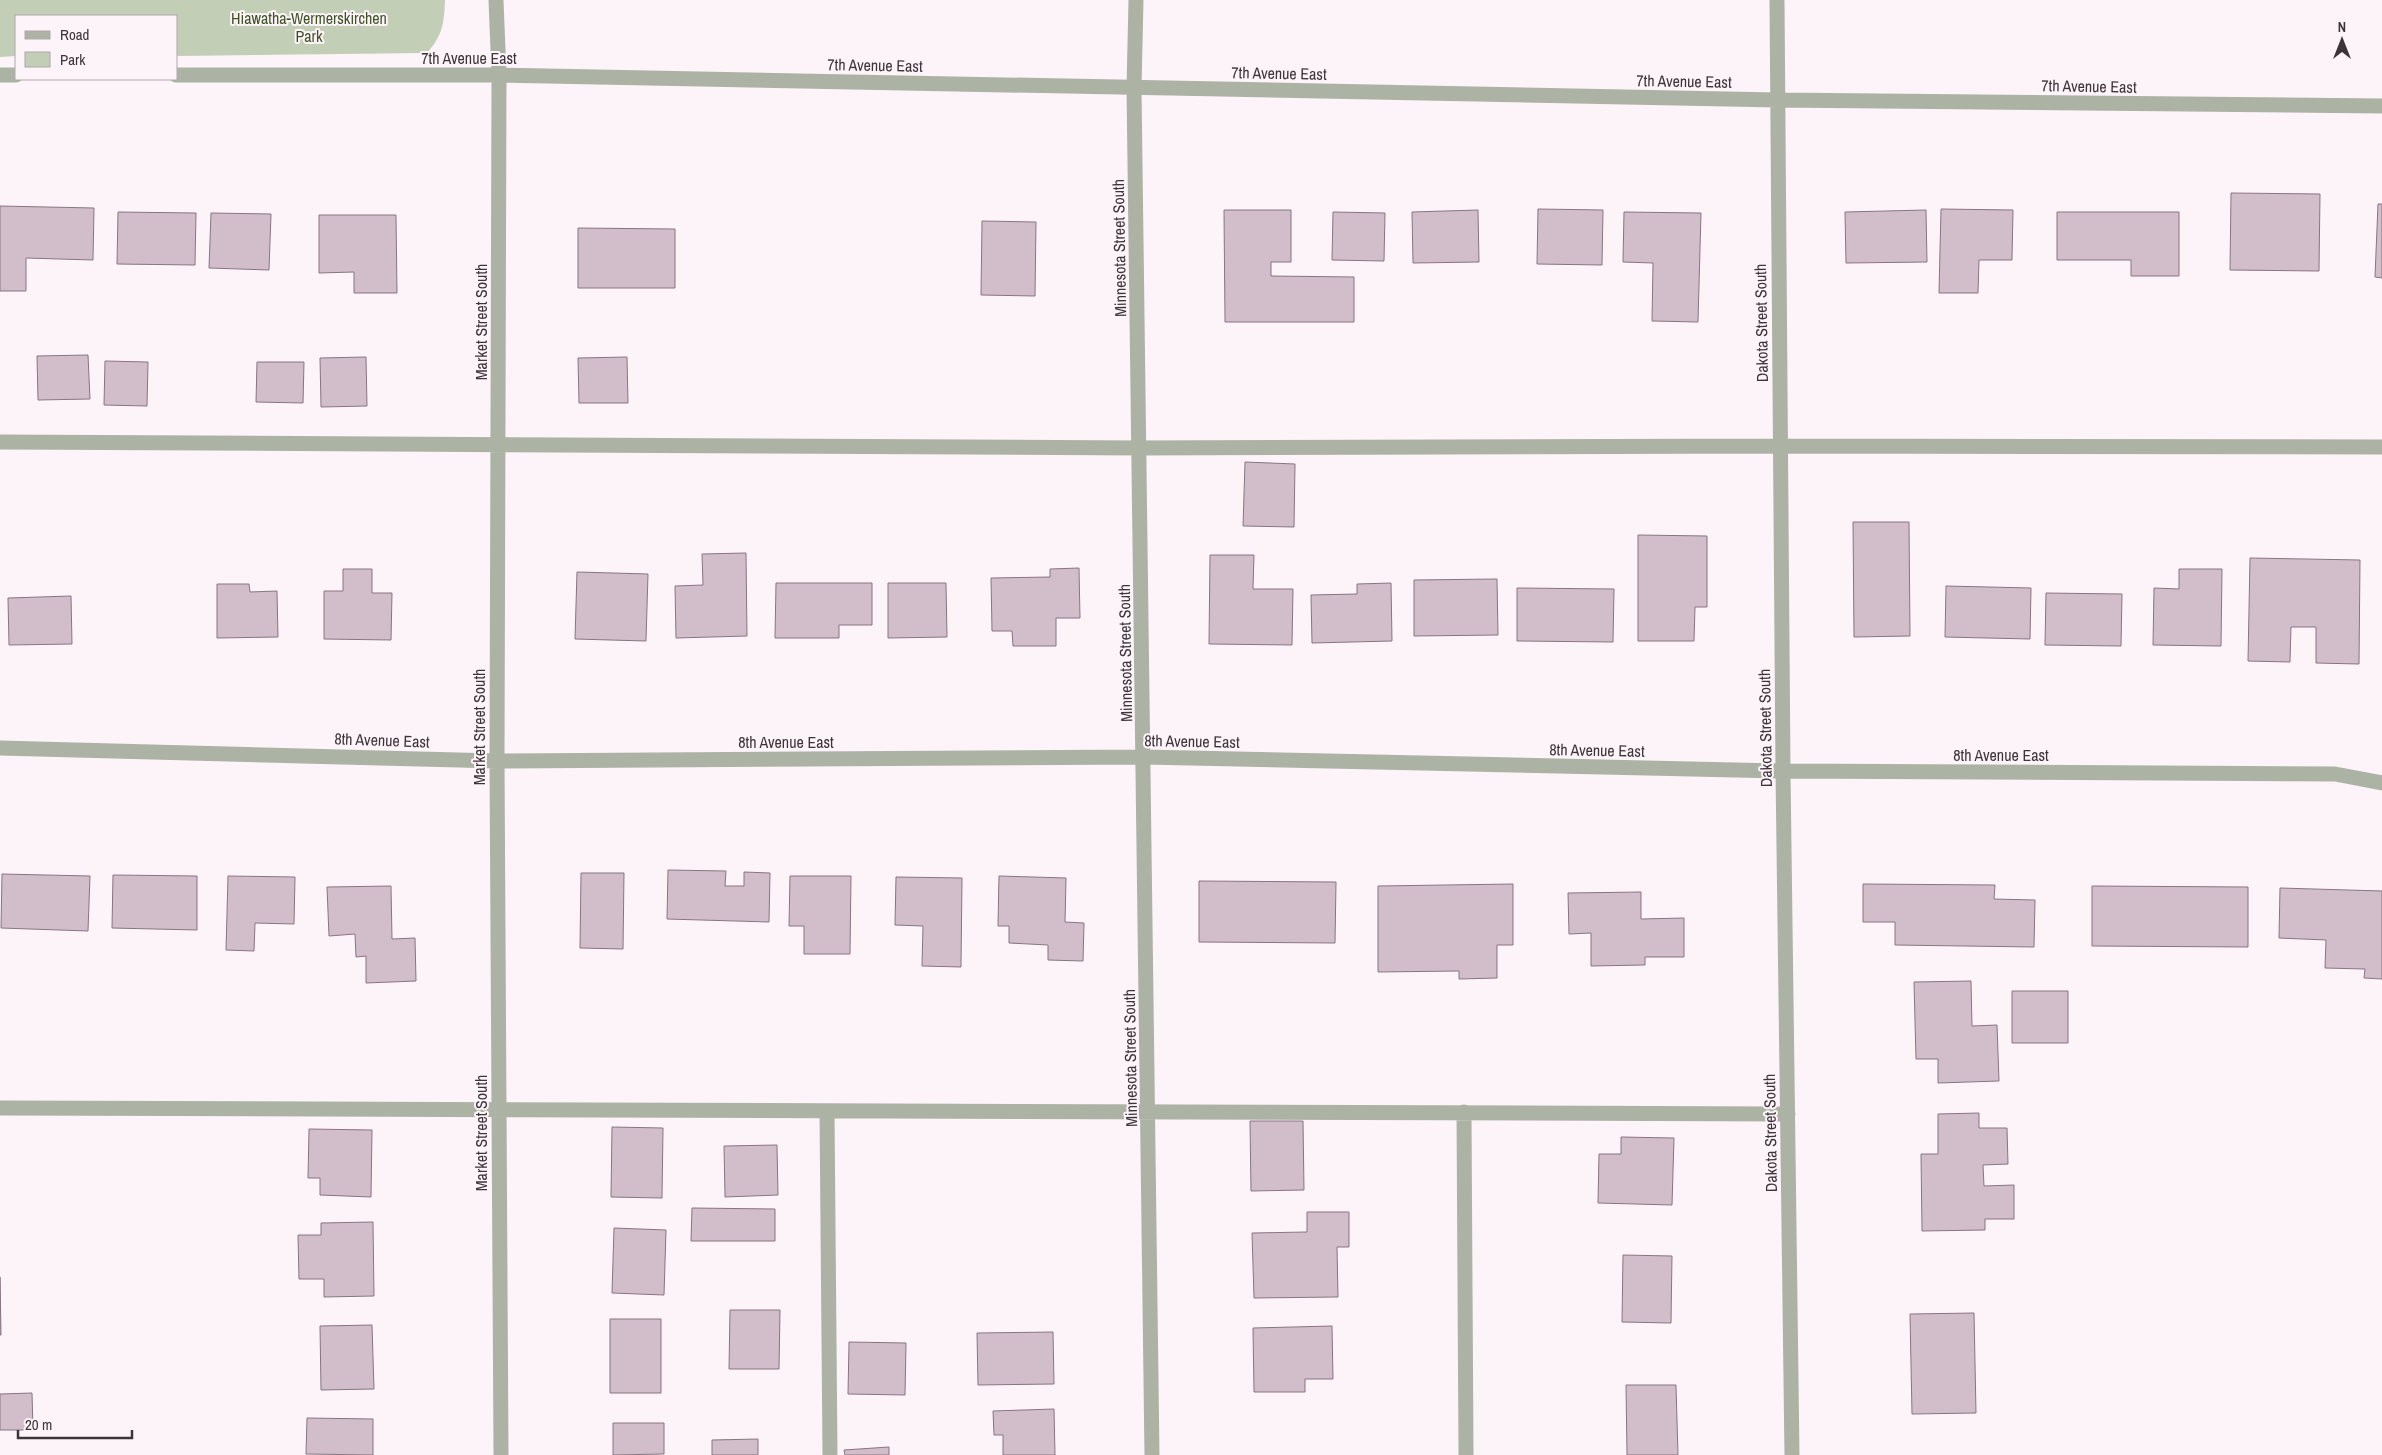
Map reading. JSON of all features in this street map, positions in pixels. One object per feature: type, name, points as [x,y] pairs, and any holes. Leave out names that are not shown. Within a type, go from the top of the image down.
[{"type":"street","name":"Market Street South","points":[[496,0],[499,76],[497,761],[501,1455]]},
{"type":"street","name":"Minnesota Street South","points":[[1136,0],[1134,88],[1152,1455]]},
{"type":"street","name":"Dakota Street South","points":[[1777,0],[1783,771],[1792,1455]]},
{"type":"street","points":[[0,76],[15,76]]},
{"type":"street","name":"7th Avenue East","points":[[178,76],[499,76],[1777,100],[2382,106]]},
{"type":"street","points":[[0,442],[1139,448],[2382,447]]},
{"type":"street","name":"8th Avenue East","points":[[0,748],[497,761],[1144,757],[1783,771],[2335,774],[2382,783]]},
{"type":"street","points":[[0,1108],[1788,1114]]},
{"type":"street","points":[[827,1111],[830,1455]]},
{"type":"street","points":[[1464,1112],[1466,1455]]},
{"type":"green space","name":"Hiawatha-Wermerskirchen Park","points":[[0,0],[445,0],[442,28],[427,53],[178,56],[178,15],[15,15],[15,56],[0,57]]},
{"type":"building","points":[[2231,193],[2320,194],[2319,271],[2230,270]]},
{"type":"building","points":[[2378,204],[2382,204],[2382,278],[2375,277]]},
{"type":"building","points":[[0,206],[94,208],[93,260],[26,258],[26,291],[0,291]]},
{"type":"building","points":[[1538,209],[1603,210],[1602,265],[1537,264]]},
{"type":"building","points":[[1941,209],[2013,210],[2012,260],[1979,260],[1978,293],[1939,293]]},
{"type":"building","points":[[1224,210],[1291,210],[1291,262],[1271,262],[1271,276],[1354,277],[1354,322],[1225,322]]},
{"type":"building","points":[[1478,210],[1479,262],[1413,263],[1412,212]]},
{"type":"building","points":[[1926,210],[1927,262],[1846,263],[1845,212]]},
{"type":"building","points":[[118,212],[196,213],[195,265],[117,264]]},
{"type":"building","points":[[1333,212],[1385,213],[1384,261],[1332,260]]},
{"type":"building","points":[[1624,212],[1701,213],[1698,322],[1652,321],[1653,263],[1623,262]]},
{"type":"building","points":[[2057,212],[2179,212],[2179,276],[2131,276],[2131,260],[2057,260]]},
{"type":"building","points":[[211,213],[271,214],[269,270],[209,268]]},
{"type":"building","points":[[319,215],[396,215],[397,293],[354,293],[354,272],[319,273]]},
{"type":"building","points":[[982,221],[1036,222],[1035,296],[981,295]]},
{"type":"building","points":[[578,228],[675,229],[675,288],[578,288]]},
{"type":"building","points":[[88,355],[90,399],[38,400],[37,356]]},
{"type":"building","points":[[366,357],[367,406],[321,407],[320,358]]},
{"type":"building","points":[[627,357],[628,403],[579,403],[578,358]]},
{"type":"building","points":[[105,361],[148,362],[147,406],[104,405]]},
{"type":"building","points":[[257,362],[304,362],[303,403],[256,402]]},
{"type":"building","points":[[1245,462],[1295,464],[1294,527],[1243,526]]},
{"type":"building","points":[[1853,522],[1909,522],[1910,636],[1854,637]]},
{"type":"building","points":[[1638,535],[1707,536],[1707,607],[1695,607],[1694,641],[1638,641]]},
{"type":"building","points":[[746,553],[747,636],[676,638],[675,586],[703,585],[702,554]]},
{"type":"building","points":[[1210,555],[1254,555],[1253,589],[1293,589],[1292,645],[1209,644]]},
{"type":"building","points":[[2250,558],[2360,560],[2359,664],[2316,663],[2316,627],[2291,627],[2290,662],[2248,661]]},
{"type":"building","points":[[1079,568],[1080,618],[1056,618],[1056,646],[1013,646],[1012,631],[992,631],[991,578],[1050,577],[1050,569]]},
{"type":"building","points":[[343,569],[372,569],[372,593],[392,593],[391,640],[324,639],[324,591],[343,591]]},
{"type":"building","points":[[2179,569],[2222,569],[2221,646],[2153,645],[2154,588],[2179,589]]},
{"type":"building","points":[[577,572],[648,574],[646,641],[575,639]]},
{"type":"building","points":[[1497,579],[1498,635],[1414,636],[1414,580]]},
{"type":"building","points":[[776,583],[872,583],[872,625],[839,625],[839,638],[775,638]]},
{"type":"building","points":[[888,583],[946,583],[947,637],[888,638]]},
{"type":"building","points":[[1391,583],[1392,641],[1312,643],[1311,595],[1357,594],[1357,584]]},
{"type":"building","points":[[217,584],[249,584],[250,592],[277,591],[278,637],[217,638]]},
{"type":"building","points":[[1946,586],[2031,588],[2030,639],[1945,637]]},
{"type":"building","points":[[1517,588],[1614,589],[1613,642],[1517,641]]},
{"type":"building","points":[[2046,593],[2122,594],[2121,646],[2045,645]]},
{"type":"building","points":[[71,596],[72,644],[9,645],[8,598]]},
{"type":"building","points":[[668,870],[726,871],[725,886],[744,886],[744,872],[770,873],[769,922],[667,919]]},
{"type":"building","points":[[581,873],[624,873],[623,949],[580,948]]},
{"type":"building","points":[[2,874],[90,876],[88,931],[1,928]]},
{"type":"building","points":[[113,875],[197,876],[197,930],[112,928]]},
{"type":"building","points":[[228,876],[295,877],[294,924],[255,923],[254,951],[226,950]]},
{"type":"building","points":[[790,876],[851,876],[850,954],[804,954],[804,926],[789,926]]},
{"type":"building","points":[[999,876],[1066,878],[1065,922],[1084,923],[1083,961],[1048,960],[1048,945],[1009,943],[1009,926],[998,926]]},
{"type":"building","points":[[896,877],[962,878],[961,967],[922,966],[923,926],[895,925]]},
{"type":"building","points":[[1199,881],[1336,882],[1335,943],[1199,942]]},
{"type":"building","points":[[1513,884],[1513,945],[1497,945],[1497,978],[1459,979],[1459,971],[1378,972],[1378,886]]},
{"type":"building","points":[[1863,884],[1995,885],[1994,899],[2035,900],[2034,947],[1895,945],[1895,922],[1863,922]]},
{"type":"building","points":[[391,886],[392,939],[415,938],[416,981],[366,983],[366,956],[356,957],[355,934],[329,936],[327,887]]},
{"type":"building","points":[[2092,886],[2248,887],[2248,947],[2092,946]]},
{"type":"building","points":[[2280,888],[2382,891],[2382,979],[2364,978],[2365,969],[2325,968],[2326,940],[2279,938]]},
{"type":"building","points":[[1641,892],[1641,919],[1684,918],[1684,957],[1645,957],[1645,965],[1591,966],[1591,933],[1569,934],[1568,893]]},
{"type":"building","points":[[1971,981],[1972,1026],[1997,1025],[1999,1081],[1938,1083],[1938,1059],[1916,1059],[1914,982]]},
{"type":"building","points":[[2012,991],[2068,991],[2068,1043],[2012,1043]]},
{"type":"building","points":[[1979,1113],[1979,1128],[2007,1128],[2008,1164],[1983,1165],[1984,1186],[2014,1185],[2014,1219],[1985,1219],[1985,1230],[1922,1231],[1921,1154],[1938,1154],[1938,1114]]},
{"type":"building","points":[[1250,1121],[1303,1121],[1304,1190],[1251,1191]]},
{"type":"building","points":[[612,1127],[663,1128],[662,1198],[611,1197]]},
{"type":"building","points":[[309,1129],[372,1130],[371,1197],[320,1195],[320,1178],[308,1178]]},
{"type":"building","points":[[1621,1137],[1674,1138],[1672,1205],[1598,1203],[1599,1154],[1621,1154]]},
{"type":"building","points":[[777,1145],[778,1195],[725,1197],[724,1146]]},
{"type":"building","points":[[692,1208],[775,1209],[775,1241],[691,1241]]},
{"type":"building","points":[[1307,1212],[1349,1212],[1349,1247],[1337,1247],[1338,1297],[1254,1298],[1252,1233],[1307,1232]]},
{"type":"building","points":[[373,1222],[374,1296],[324,1297],[324,1279],[299,1279],[298,1235],[321,1235],[321,1223]]},
{"type":"building","points":[[614,1228],[666,1230],[664,1295],[612,1293]]},
{"type":"building","points":[[1623,1255],[1672,1256],[1671,1323],[1622,1322]]},
{"type":"building","points":[[0,1277],[1,1335],[0,1335]]},
{"type":"building","points":[[730,1310],[780,1310],[779,1369],[729,1369]]},
{"type":"building","points":[[1974,1313],[1976,1413],[1912,1414],[1910,1314]]},
{"type":"building","points":[[610,1319],[661,1319],[661,1393],[610,1393]]},
{"type":"building","points":[[372,1325],[374,1389],[321,1390],[320,1326]]},
{"type":"building","points":[[1332,1326],[1333,1379],[1305,1379],[1305,1392],[1254,1392],[1253,1328]]},
{"type":"building","points":[[1053,1332],[1054,1384],[978,1385],[977,1333]]},
{"type":"building","points":[[849,1342],[906,1343],[905,1395],[848,1394]]},
{"type":"building","points":[[1626,1385],[1676,1385],[1678,1455],[1627,1455]]},
{"type":"building","points":[[32,1393],[33,1430],[0,1430],[0,1394]]},
{"type":"building","points":[[1054,1409],[1055,1455],[1003,1455],[1003,1435],[994,1435],[993,1411]]},
{"type":"building","points":[[307,1418],[373,1419],[373,1455],[306,1454]]},
{"type":"building","points":[[613,1423],[664,1423],[664,1454],[613,1455]]},
{"type":"building","points":[[758,1439],[758,1455],[712,1455],[712,1440]]},
{"type":"building","points":[[889,1447],[889,1455],[845,1455],[844,1450]]}]
